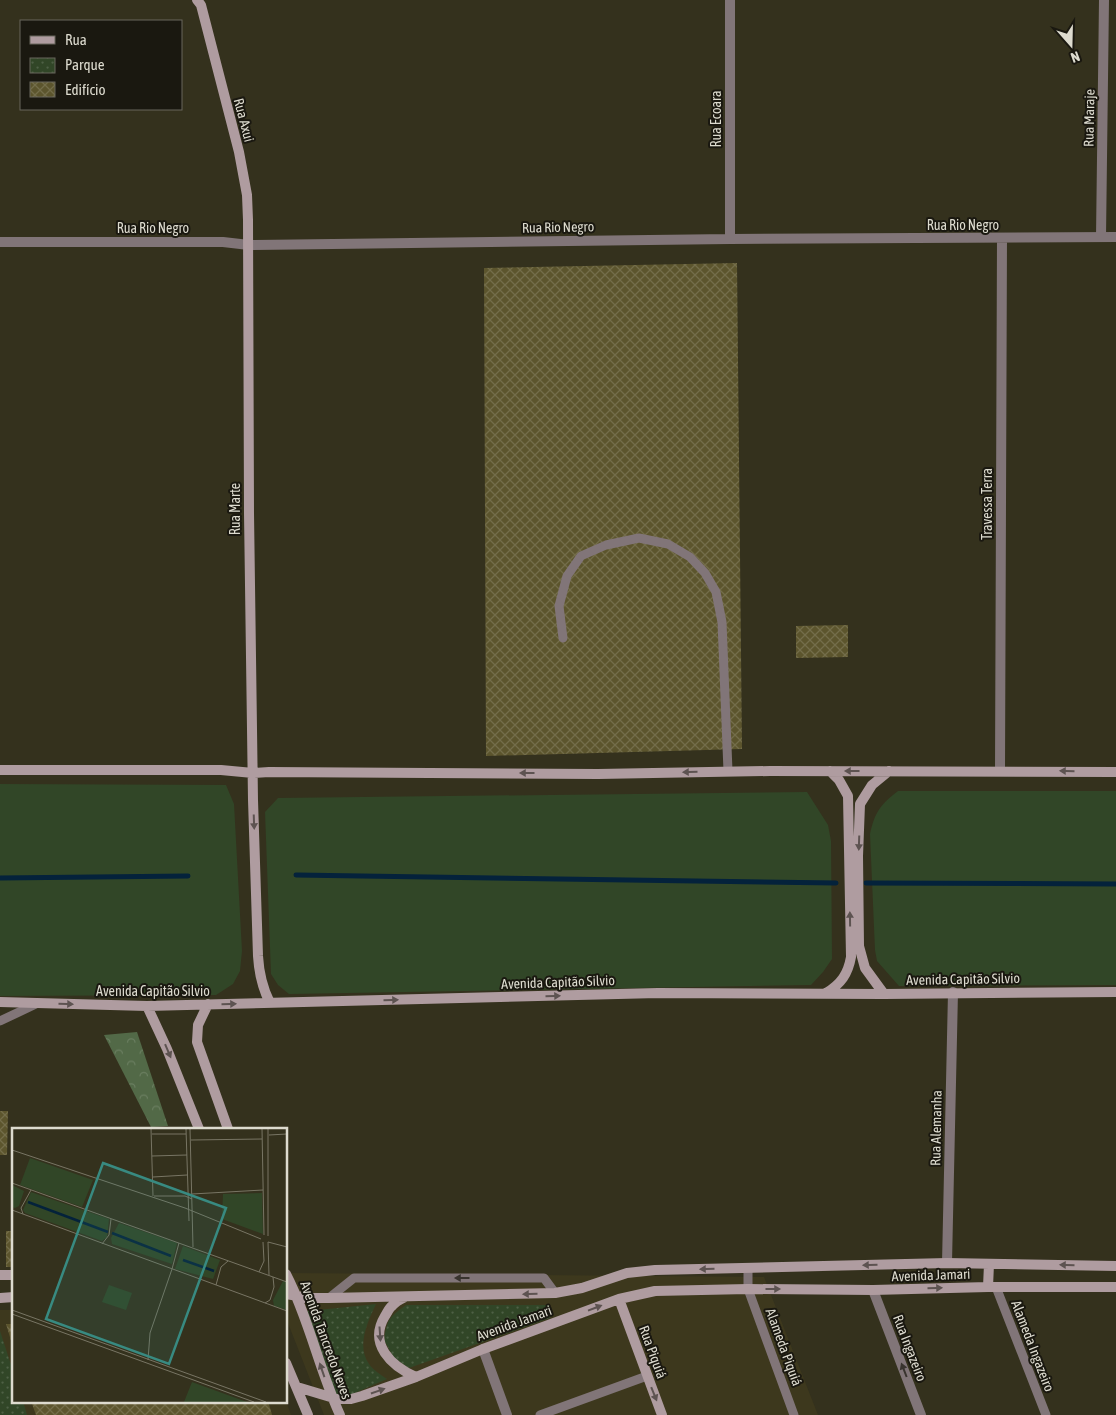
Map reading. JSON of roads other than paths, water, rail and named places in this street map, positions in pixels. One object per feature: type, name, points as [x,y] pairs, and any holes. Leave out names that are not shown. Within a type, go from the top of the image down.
[{"type":"main road","name":"Rua Axui","points":[[200,2],[238,152],[246,195],[249,245]]},
{"type":"main road","name":"Rua Marte","points":[[249,245],[249,513],[258,956],[259,975],[263,990],[270,1003]]},
{"type":"main road","points":[[0,770],[598,774],[728,771],[1000,770],[1116,772]]},
{"type":"main road","points":[[826,993],[837,985],[848,971],[851,957],[848,796],[839,780],[830,771]]},
{"type":"main road","points":[[884,994],[865,968],[859,946],[858,856],[860,804],[872,785],[889,771]]},
{"type":"main road","name":"Avenida Capitão Silvio","points":[[0,1002],[148,1006],[658,993],[1116,992]]},
{"type":"main road","points":[[208,1004],[198,1025],[197,1042],[228,1128]]},
{"type":"main road","points":[[148,1006],[199,1128]]},
{"type":"main road","name":"Avenida Jamari","points":[[288,1294],[329,1298],[555,1293],[582,1288],[627,1273],[655,1270],[947,1263],[1116,1266]]},
{"type":"main road","points":[[989,1264],[992,1287]]},
{"type":"main road","name":"Avenida Tancredo Neves","points":[[288,1278],[297,1296],[331,1397],[340,1415]]},
{"type":"main road","name":"Avenida Jamari","points":[[297,1386],[337,1399],[351,1399],[416,1377],[483,1349],[619,1299],[655,1291],[1116,1287]]},
{"type":"main road","points":[[406,1296],[391,1306],[379,1325],[380,1337],[382,1349],[390,1360],[402,1371],[416,1377]]},
{"type":"main road","name":"Rua Piquiá","points":[[619,1299],[662,1415]]},
{"type":"main road","points":[[288,1366],[308,1415]]},
{"type":"street","name":"Rua Ecoara","points":[[730,0],[730,239]]},
{"type":"street","name":"Rua Maraje","points":[[1101,237],[1104,0]]},
{"type":"street","name":"Rua Rio Negro","points":[[0,242],[214,242],[249,245],[730,239],[1116,237]]},
{"type":"street","name":"Travessa Terra","points":[[1000,770],[1002,238]]},
{"type":"street","name":"Rua Alemanha","points":[[947,1263],[953,992]]},
{"type":"street","name":"Rua Ingazeiro","points":[[873,1290],[922,1415]]},
{"type":"street","points":[[483,1349],[507,1415]]},
{"type":"lane","points":[[563,638],[559,606],[567,576],[580,556],[606,544],[639,538],[668,544],[690,557],[705,573],[719,598],[722,622],[728,771]]},
{"type":"lane","points":[[0,1021],[38,1003]]},
{"type":"lane","points":[[748,1269],[748,1289]]},
{"type":"lane","name":"Avenida Jamari","points":[[329,1298],[354,1278],[544,1278],[555,1293]]},
{"type":"lane","name":"Alameda Ingazeiro","points":[[992,1287],[1046,1415]]},
{"type":"lane","name":"Alameda Piquiá","points":[[748,1289],[794,1415]]},
{"type":"lane","points":[[540,1415],[647,1376]]},
{"type":"waterway","points":[[296,875],[836,883]]},
{"type":"waterway","points":[[0,878],[188,876]]},
{"type":"waterway","points":[[866,883],[1116,884]]}]
